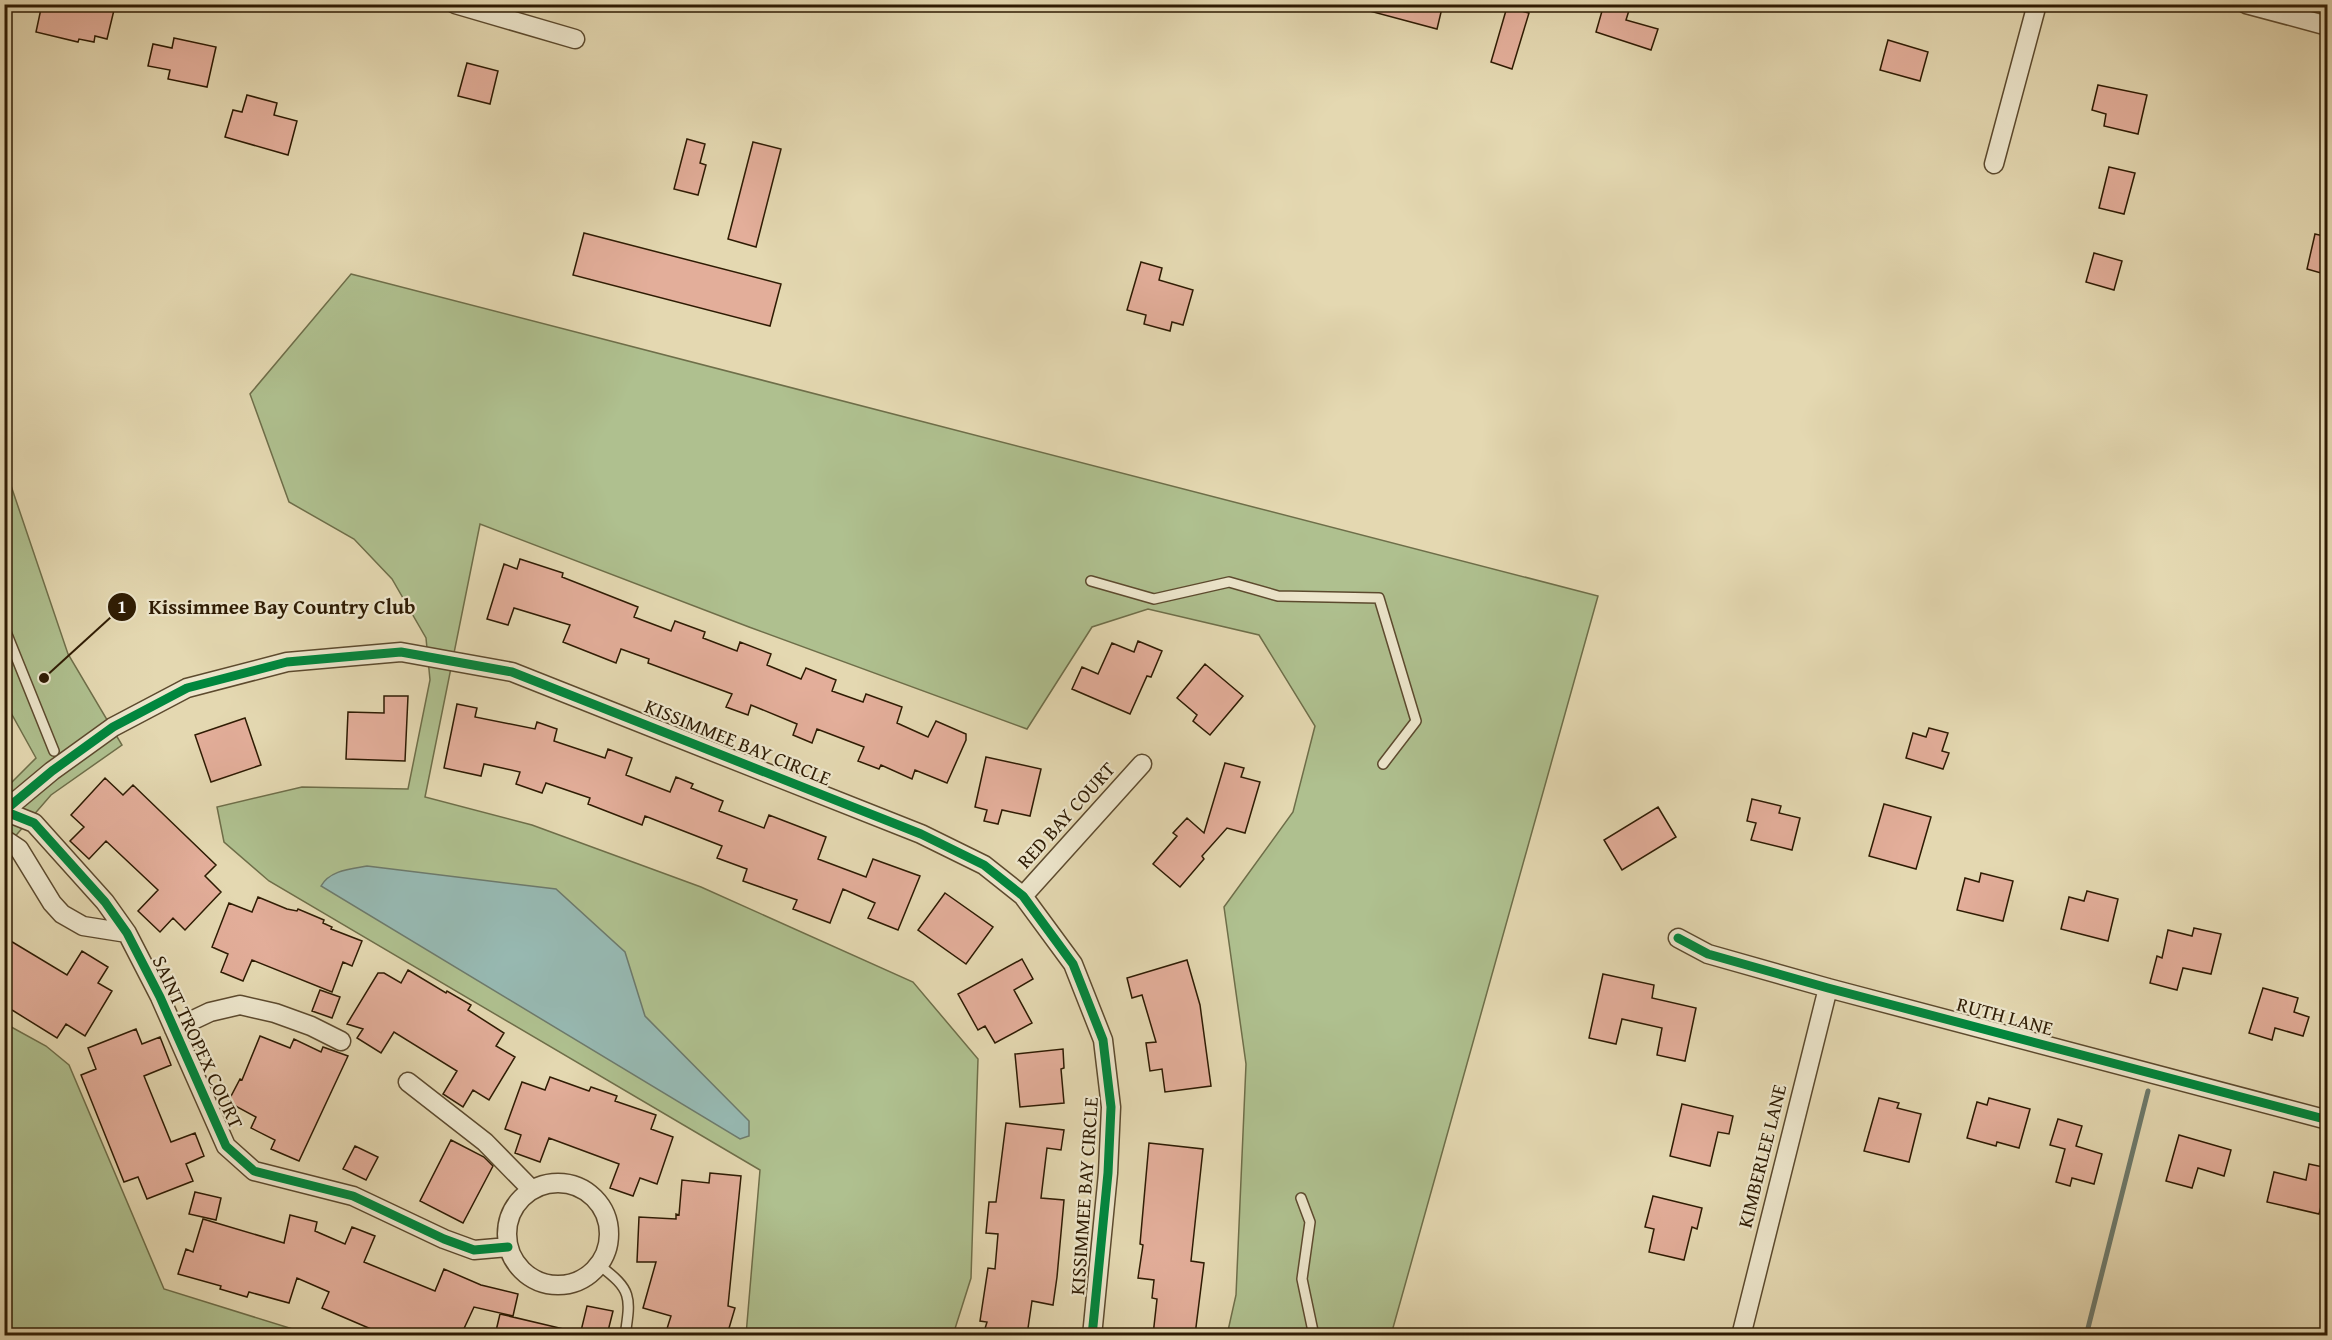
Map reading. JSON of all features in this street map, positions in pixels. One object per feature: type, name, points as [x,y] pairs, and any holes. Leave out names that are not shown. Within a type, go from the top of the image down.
[{"type":"street","points":[[455,4],[575,39]]},
{"type":"street","points":[[1994,164],[2037,4]]},
{"type":"street","points":[[2246,4],[2328,26]]},
{"type":"street","name":"KISSIMMEE BAY CIRCLE","points":[[4,811],[52,771],[113,727],[187,688],[287,662],[401,652],[512,672],[921,834],[984,866],[1023,896],[1073,964],[1104,1040],[1111,1107],[1108,1173],[1092,1335]]},
{"type":"street","name":"RED BAY COURT","points":[[1023,896],[1142,764]]},
{"type":"street","name":"SAINT TROPEX COURT","points":[[4,811],[34,823],[105,903],[127,933],[174,1029],[226,1146],[254,1171],[353,1196],[444,1239],[474,1250],[508,1247]]},
{"type":"street","points":[[4,839],[19,849],[52,903],[62,914],[83,926],[127,933]]},
{"type":"street","name":"RUTH LANE","points":[[1678,938],[1708,954],[1828,988],[2328,1120]]},
{"type":"street","name":"KIMBERLEE LANE","points":[[1741,1335],[1828,988]]},
{"type":"street","points":[[174,1029],[210,1011],[240,1005],[275,1013],[311,1026],[341,1041]]},
{"type":"street","points":[[408,1082],[485,1142],[532,1190]]},
{"type":"street","points":[[548,1183],[566,1183],[583,1188],[597,1199],[606,1214],[610,1232],[608,1250],[588,1277],[573,1284],[556,1286],[540,1283],[526,1275],[515,1262],[508,1247],[507,1231],[510,1215],[519,1201],[532,1190],[548,1183]]},
{"type":"lane","points":[[1091,581],[1154,599],[1229,582],[1278,596],[1378,598],[1416,721],[1383,764]]},
{"type":"lane","points":[[4,627],[54,751]]},
{"type":"lane","points":[[1301,1198],[1310,1222],[1302,1279],[1314,1335]]},
{"type":"lane","points":[[599,1265],[623,1285],[626,1292],[628,1309],[625,1335]]},
{"type":"green space","points":[[351,274],[1598,596],[1391,1335],[1227,1335],[1236,1295],[1246,1064],[1224,907],[1293,812],[1315,726],[1259,635],[1148,609],[1092,627],[1027,729],[749,627],[480,524],[425,797],[532,825],[701,887],[913,982],[978,1059],[971,1278],[953,1335],[746,1335],[760,1170],[269,881],[224,842],[217,807],[302,787],[408,789],[430,680],[426,638],[392,579],[354,539],[289,502],[250,394]]},
{"type":"green space","points":[[4,465],[68,654],[122,745],[51,795],[5,848],[5,789],[36,758],[5,702]]},
{"type":"green space","points":[[4,1023],[46,1046],[69,1065],[164,1289],[312,1335],[5,1335]]},
{"type":"water","points":[[367,866],[556,889],[625,952],[645,1016],[749,1121],[749,1136],[740,1139],[321,886],[335,873]]},
{"type":"building","points":[[42,4],[89,4],[114,10],[107,39],[95,36],[94,42],[79,39],[78,42],[36,32]]},
{"type":"building","points":[[1362,4],[1443,4],[1437,29],[1362,9]]},
{"type":"building","points":[[1604,4],[1631,4],[1626,20],[1658,29],[1651,50],[1596,32]]},
{"type":"building","points":[[1507,7],[1529,13],[1512,69],[1491,62]]},
{"type":"building","points":[[174,38],[216,47],[207,87],[168,79],[170,70],[148,66],[153,44],[172,48]]},
{"type":"building","points":[[1888,40],[1928,52],[1920,81],[1880,70]]},
{"type":"building","points":[[467,63],[498,71],[490,104],[458,96]]},
{"type":"building","points":[[2098,85],[2147,95],[2138,134],[2104,126],[2106,114],[2092,110]]},
{"type":"building","points":[[247,95],[277,103],[274,115],[297,121],[288,155],[225,137],[233,110],[242,112]]},
{"type":"building","points":[[687,139],[705,144],[700,163],[706,165],[698,195],[674,189]]},
{"type":"building","points":[[753,142],[781,149],[756,247],[728,239]]},
{"type":"building","points":[[2109,167],[2135,173],[2124,214],[2099,208]]},
{"type":"building","points":[[584,233],[781,284],[770,326],[573,275]]},
{"type":"building","points":[[2315,234],[2328,237],[2328,275],[2307,269]]},
{"type":"building","points":[[2094,253],[2122,261],[2114,290],[2086,282]]},
{"type":"building","points":[[1141,262],[1162,268],[1159,280],[1193,290],[1183,325],[1172,322],[1170,331],[1144,324],[1146,315],[1127,310]]},
{"type":"building","points":[[520,559],[563,573],[562,577],[638,607],[634,617],[671,631],[675,621],[705,632],[703,638],[737,651],[740,642],[771,654],[767,665],[801,679],[806,668],[836,680],[832,691],[863,702],[866,694],[902,707],[897,723],[928,737],[936,721],[966,734],[966,740],[947,783],[915,770],[912,779],[881,765],[879,769],[858,761],[864,747],[817,729],[812,743],[793,735],[797,724],[751,705],[748,715],[726,707],[732,694],[648,663],[649,659],[621,649],[616,663],[563,642],[570,625],[514,608],[508,625],[487,619],[504,564],[517,569]]},
{"type":"building","points":[[1138,641],[1162,651],[1151,677],[1147,676],[1130,714],[1072,689],[1082,667],[1098,674],[1112,643],[1134,652]]},
{"type":"building","points":[[1205,664],[1243,696],[1210,735],[1193,721],[1197,715],[1177,698]]},
{"type":"building","points":[[384,696],[408,696],[405,761],[346,759],[348,712],[384,713]]},
{"type":"building","points":[[457,704],[477,708],[475,717],[535,729],[537,722],[557,729],[554,741],[605,758],[608,749],[632,758],[626,775],[670,792],[676,777],[693,784],[691,788],[723,801],[719,811],[764,828],[769,815],[826,837],[818,859],[866,877],[873,859],[920,876],[898,930],[868,918],[875,903],[843,889],[830,923],[793,909],[797,900],[743,881],[747,869],[717,858],[722,846],[645,816],[642,825],[588,804],[590,798],[546,783],[542,793],[516,784],[520,772],[484,764],[481,776],[444,768]]},
{"type":"building","points":[[245,718],[261,765],[211,782],[195,735]]},
{"type":"building","points":[[1929,728],[1948,733],[1942,751],[1949,753],[1943,769],[1906,758],[1913,733],[1926,737]]},
{"type":"building","points":[[986,757],[1041,769],[1030,816],[1002,810],[998,824],[984,821],[987,810],[975,807]]},
{"type":"building","points":[[1225,763],[1244,768],[1241,777],[1260,782],[1245,833],[1227,828],[1202,856],[1204,859],[1180,887],[1153,864],[1177,836],[1173,833],[1187,818],[1204,833]]},
{"type":"building","points":[[105,778],[123,795],[133,785],[216,865],[205,876],[221,892],[185,930],[173,918],[160,932],[138,911],[158,890],[106,841],[89,859],[70,841],[84,827],[71,815]]},
{"type":"building","points":[[1752,799],[1781,806],[1779,813],[1800,818],[1792,850],[1751,840],[1756,823],[1747,821]]},
{"type":"building","points":[[1884,804],[1931,817],[1916,869],[1869,856]]},
{"type":"building","points":[[1658,807],[1676,837],[1622,870],[1604,840]]},
{"type":"building","points":[[1981,873],[2013,881],[2003,921],[1957,910],[1965,878],[1979,882]]},
{"type":"building","points":[[2087,891],[2118,899],[2108,941],[2061,929],[2069,897],[2084,901]]},
{"type":"building","points":[[945,893],[993,927],[966,964],[918,930]]},
{"type":"building","points":[[258,897],[287,909],[297,911],[298,909],[324,920],[323,923],[332,927],[331,929],[362,941],[352,966],[343,962],[332,992],[252,960],[243,981],[221,972],[228,954],[212,947],[229,903],[252,912]]},
{"type":"building","points":[[2194,928],[2221,934],[2211,974],[2183,968],[2177,990],[2150,983],[2157,956],[2162,958],[2168,930],[2192,936]]},
{"type":"building","points":[[4,937],[67,975],[82,951],[108,967],[98,983],[112,991],[85,1036],[66,1024],[57,1038],[4,1005]]},
{"type":"building","points":[[1022,959],[1033,979],[1014,990],[1032,1023],[995,1043],[985,1026],[978,1030],[958,994]]},
{"type":"building","points":[[1187,960],[1200,1005],[1211,1086],[1165,1092],[1162,1069],[1150,1071],[1146,1043],[1156,1042],[1142,995],[1132,998],[1127,978]]},
{"type":"building","points":[[408,970],[471,1005],[468,1010],[504,1033],[496,1046],[515,1057],[489,1100],[473,1090],[463,1107],[443,1094],[457,1071],[394,1032],[381,1053],[357,1038],[363,1029],[347,1024],[378,973],[384,973],[401,983]]},
{"type":"building","points":[[1603,974],[1654,985],[1652,998],[1696,1008],[1685,1061],[1657,1055],[1662,1028],[1622,1019],[1616,1044],[1589,1038]]},
{"type":"building","points":[[2263,988],[2298,998],[2294,1012],[2309,1017],[2303,1036],[2275,1028],[2272,1040],[2249,1033]]},
{"type":"building","points":[[320,990],[340,997],[332,1018],[312,1011]]},
{"type":"building","points":[[136,1029],[142,1044],[160,1037],[171,1065],[144,1076],[171,1142],[195,1133],[204,1156],[186,1164],[193,1181],[147,1199],[138,1177],[124,1182],[81,1075],[96,1069],[88,1048]]},
{"type":"building","points":[[260,1036],[290,1048],[294,1039],[321,1052],[323,1047],[348,1056],[299,1161],[271,1149],[275,1140],[251,1128],[256,1117],[228,1102],[240,1079],[242,1080]]},
{"type":"building","points":[[1063,1049],[1064,1068],[1061,1069],[1064,1103],[1020,1107],[1015,1054]]},
{"type":"building","points":[[550,1077],[589,1091],[591,1087],[617,1096],[615,1101],[656,1115],[651,1129],[673,1137],[657,1184],[640,1178],[633,1196],[610,1188],[619,1164],[549,1138],[540,1162],[515,1153],[521,1135],[505,1129],[522,1082],[545,1090]]},
{"type":"building","points":[[1879,1098],[1899,1103],[1897,1108],[1921,1114],[1909,1162],[1864,1151]]},
{"type":"building","points":[[1989,1098],[2030,1109],[2019,1148],[1997,1142],[1996,1146],[1967,1138],[1977,1102],[1987,1105]]},
{"type":"building","points":[[1682,1104],[1733,1116],[1729,1134],[1718,1132],[1710,1166],[1670,1156]]},
{"type":"building","points":[[2058,1119],[2082,1126],[2076,1146],[2102,1154],[2094,1184],[2072,1178],[2070,1186],[2056,1182],[2065,1149],[2050,1145]]},
{"type":"building","points":[[1006,1123],[1064,1130],[1061,1150],[1047,1148],[1041,1198],[1064,1200],[1057,1277],[1053,1305],[1032,1301],[1027,1335],[983,1335],[987,1322],[980,1321],[988,1268],[995,1269],[998,1234],[986,1233],[989,1202],[996,1202]]},
{"type":"building","points":[[2179,1135],[2231,1150],[2224,1176],[2198,1168],[2192,1188],[2166,1181]]},
{"type":"building","points":[[451,1140],[484,1157],[493,1166],[463,1223],[420,1201]]},
{"type":"building","points":[[1149,1143],[1203,1149],[1191,1261],[1204,1263],[1195,1335],[1153,1335],[1157,1299],[1152,1298],[1154,1280],[1138,1278],[1143,1245],[1140,1244]]},
{"type":"building","points":[[355,1146],[378,1157],[366,1180],[343,1169]]},
{"type":"building","points":[[2309,1164],[2328,1168],[2328,1180],[2319,1214],[2267,1202],[2274,1172],[2306,1180]]},
{"type":"building","points":[[710,1173],[741,1176],[728,1306],[735,1308],[727,1335],[665,1335],[671,1316],[643,1308],[656,1262],[637,1262],[639,1217],[676,1219],[676,1214],[679,1215],[682,1180],[709,1183]]},
{"type":"building","points":[[195,1192],[221,1198],[216,1220],[189,1214]]},
{"type":"building","points":[[1653,1196],[1702,1208],[1697,1229],[1692,1227],[1684,1260],[1649,1252],[1654,1229],[1645,1227]]},
{"type":"building","points":[[290,1215],[317,1222],[315,1231],[345,1244],[352,1227],[375,1236],[364,1262],[435,1291],[444,1269],[481,1285],[518,1294],[513,1316],[474,1307],[461,1335],[385,1335],[322,1308],[329,1292],[297,1278],[289,1303],[249,1292],[247,1297],[220,1289],[221,1286],[178,1274],[186,1249],[193,1252],[203,1219],[284,1243]]},
{"type":"building","points":[[587,1306],[613,1311],[607,1335],[580,1335]]},
{"type":"building","points":[[500,1314],[568,1330],[567,1335],[495,1335]]},
{"type":"waterway","points":[[2086,1336],[2148,1091]]},
{"type":"cycle path","points":[[4,811],[52,771],[113,727],[187,688],[287,662],[401,652],[512,672],[921,834],[984,865],[1023,896],[1073,964],[1103,1040],[1111,1107],[1108,1173],[1092,1336]]},
{"type":"cycle path","points":[[4,811],[34,823],[105,902],[127,933],[160,997],[226,1146],[254,1171],[353,1196],[444,1239],[474,1250],[508,1247]]},
{"type":"cycle path","points":[[1678,938],[1708,954],[1828,988],[2328,1120]]},
{"type":"place","name":"Kissimmee Bay Country Club","points":[[44,678]]}]
